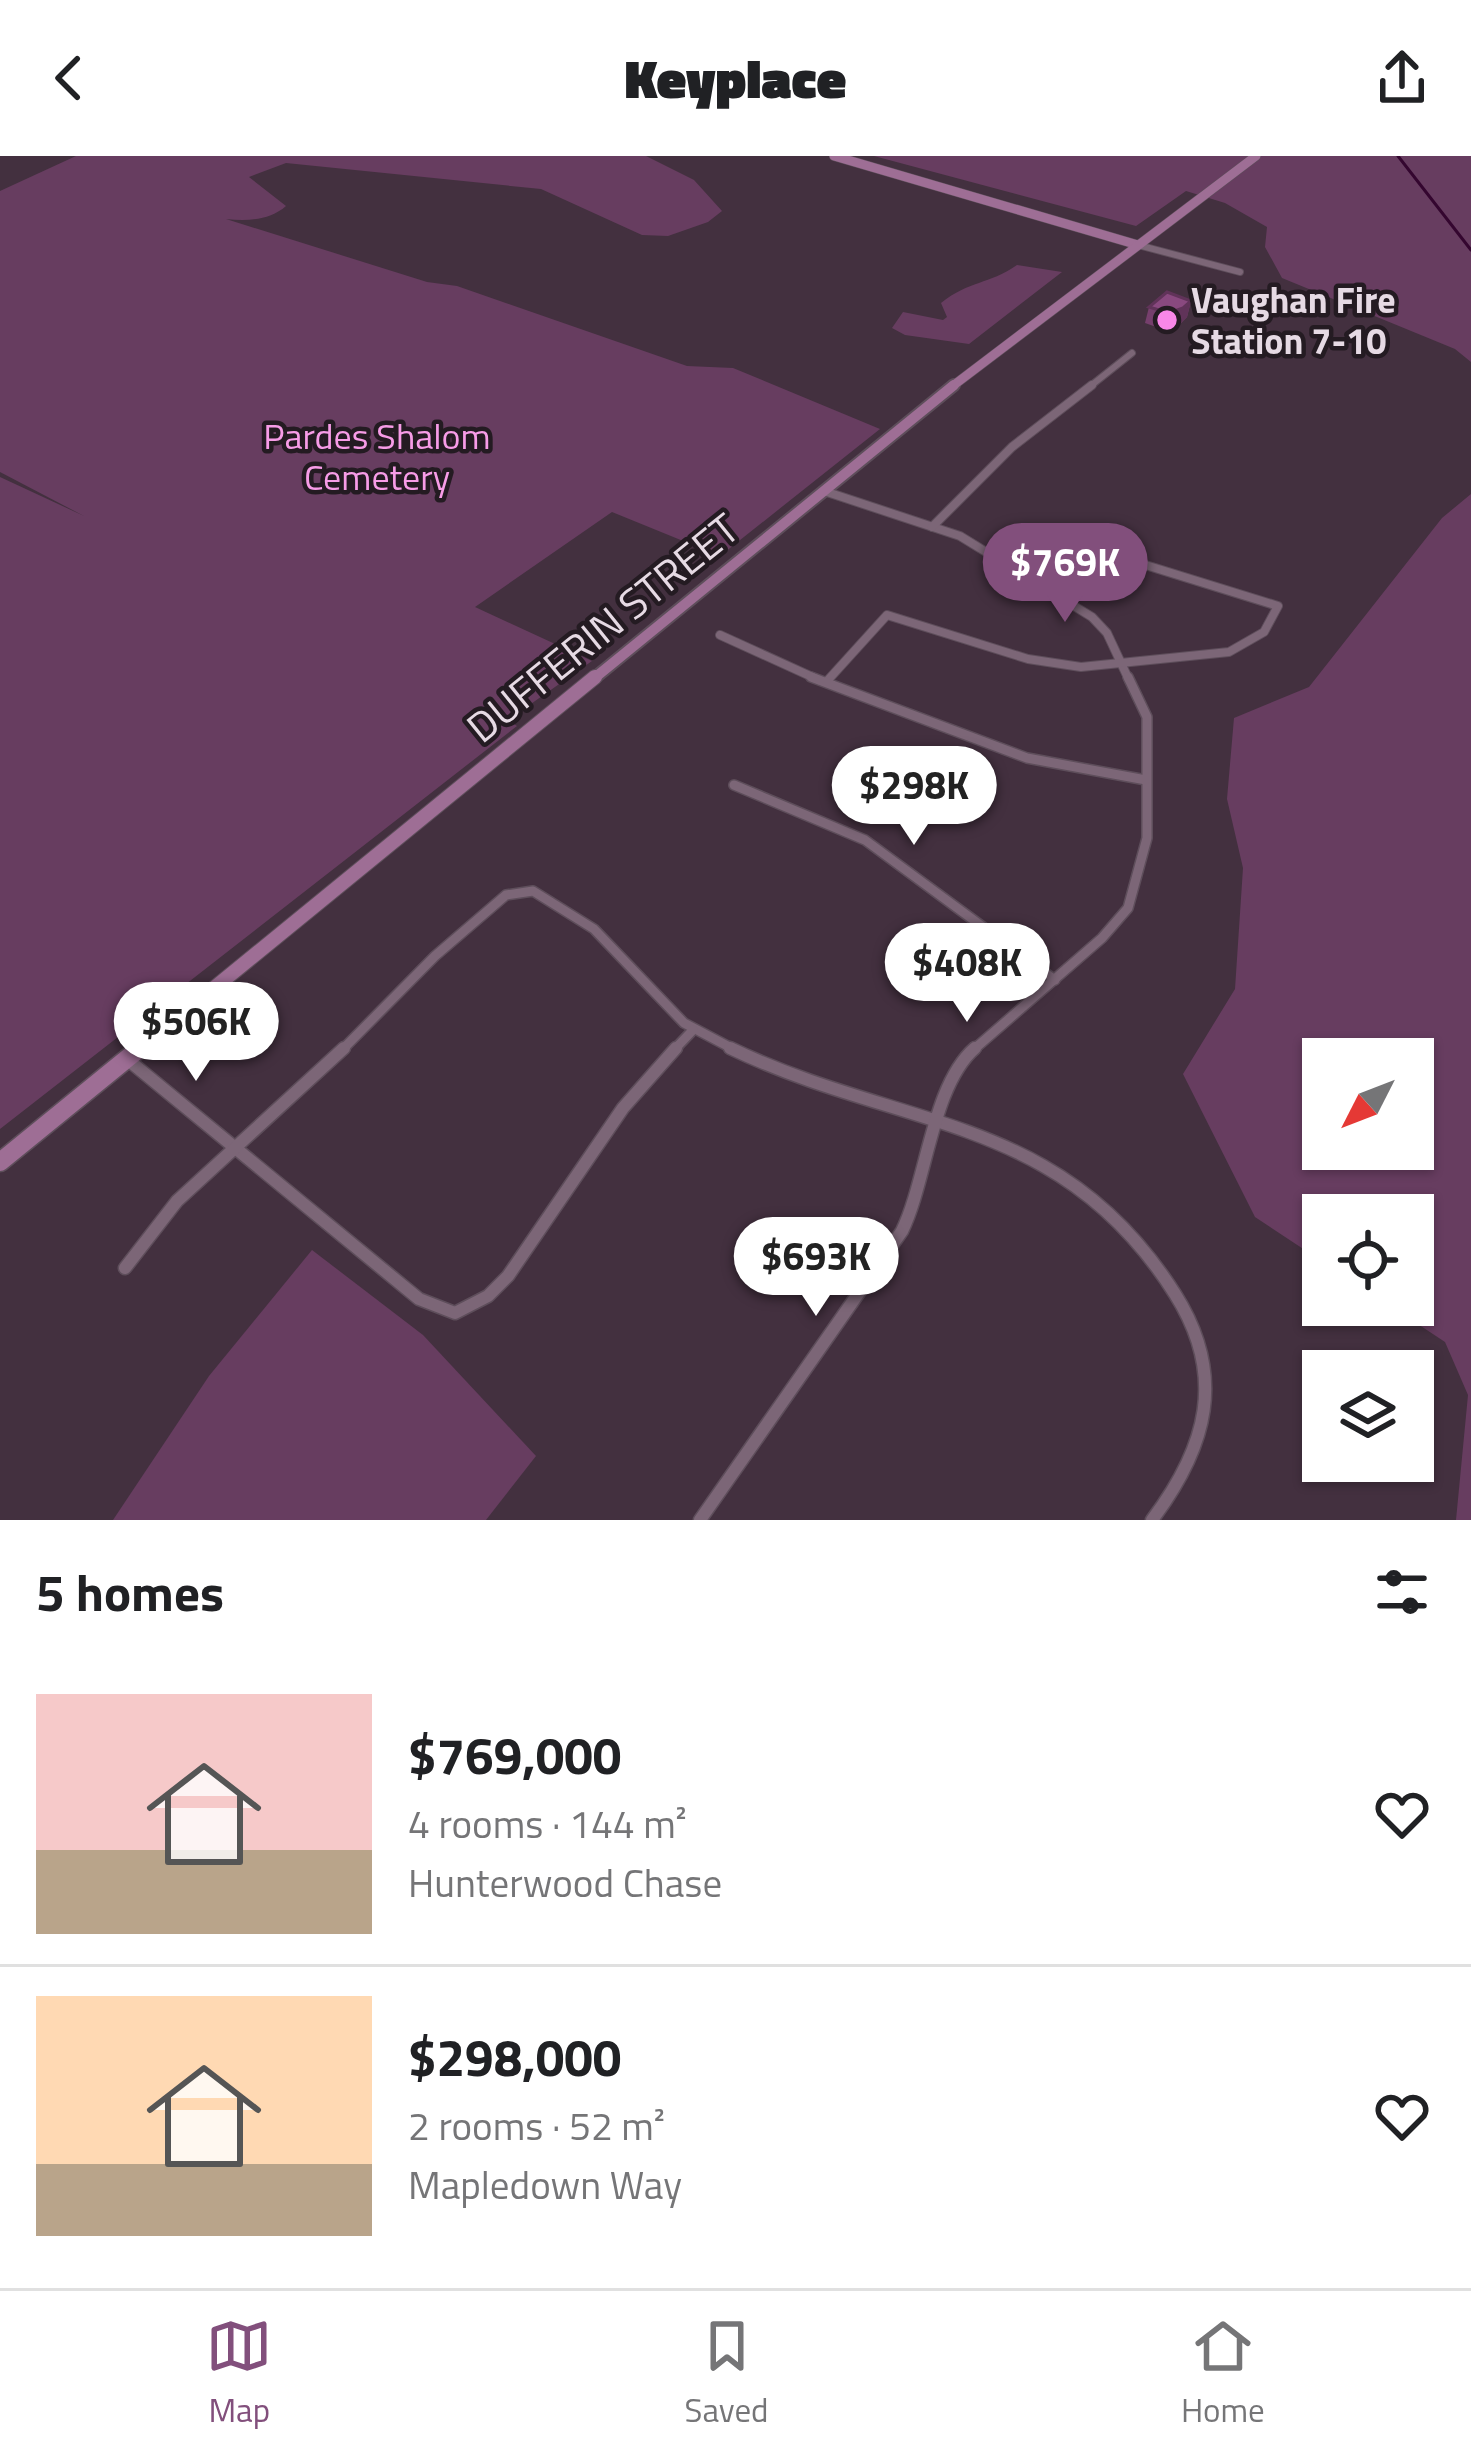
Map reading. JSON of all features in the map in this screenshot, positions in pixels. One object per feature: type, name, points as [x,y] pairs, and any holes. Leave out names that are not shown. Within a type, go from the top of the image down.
[{"type":"main road","points":[[834,156],[1138,244]]},
{"type":"main road","name":"DUFFERIN STREET","points":[[0,1162],[994,352],[1256,156]]},
{"type":"street","points":[[1138,244],[1240,272]]},
{"type":"street","points":[[932,526],[995,461],[1069,401],[1108,379],[1132,353]]},
{"type":"street","points":[[700,1520],[895,1243],[915,1204],[937,1118],[968,1054],[1055,980],[1128,908],[1147,838],[1147,718],[1107,633],[1042,583],[932,526],[827,491]]},
{"type":"street","points":[[828,680],[886,615],[1044,663],[1121,663],[1229,652],[1264,632],[1278,607],[1097,550],[1042,583]]},
{"type":"street","points":[[720,634],[770,661],[1027,758],[1146,780]]},
{"type":"street","points":[[734,785],[865,840],[1055,980]]},
{"type":"street","points":[[125,1268],[147,1232],[313,1080],[435,956],[519,889],[533,891],[599,933],[693,1030],[784,1072],[937,1118],[1072,1175],[1131,1232],[1177,1293],[1199,1347],[1211,1409],[1191,1471],[1152,1520]]},
{"type":"street","points":[[126,1058],[419,1299],[435,1311],[454,1314],[472,1307],[532,1242],[616,1118],[693,1030]]},
{"type":"green space","name":"Pardes Shalom Cemetery","points":[[76,156],[646,156],[694,180],[722,211],[708,222],[668,236],[642,235],[541,189],[286,163],[249,177],[286,206],[265,217],[226,219],[427,282],[457,286],[687,366],[733,368],[880,429],[720,556],[612,512],[475,607],[592,661],[508,720],[517,726],[0,1129],[0,477],[84,516],[0,472],[0,191]]},
{"type":"green space","points":[[874,156],[1471,156],[1471,362],[1455,349],[1282,278],[1265,247],[1267,227],[1225,203],[1186,191],[1136,226]]},
{"type":"green space","points":[[1017,265],[1062,272],[969,344],[905,335],[892,328],[903,312],[943,320],[947,317],[941,303]]},
{"type":"green space","points":[[1471,494],[1471,1520],[1456,1520],[1468,1395],[1445,1342],[1421,1326],[1434,1326],[1434,1194],[1302,1194],[1302,1248],[1255,1217],[1183,1074],[1235,989],[1243,868],[1227,799],[1234,718],[1309,687],[1442,518]]},
{"type":"green space","points":[[312,1250],[423,1335],[536,1456],[486,1520],[113,1520],[209,1376]]},
{"type":"building","points":[[1167,292],[1191,301],[1169,313],[1149,307]]},
{"type":"waterway","points":[[1398,156],[1471,250]]},
{"type":"place","name":"Vaughan Fire Station 7-10","points":[[1167,320]]}]
